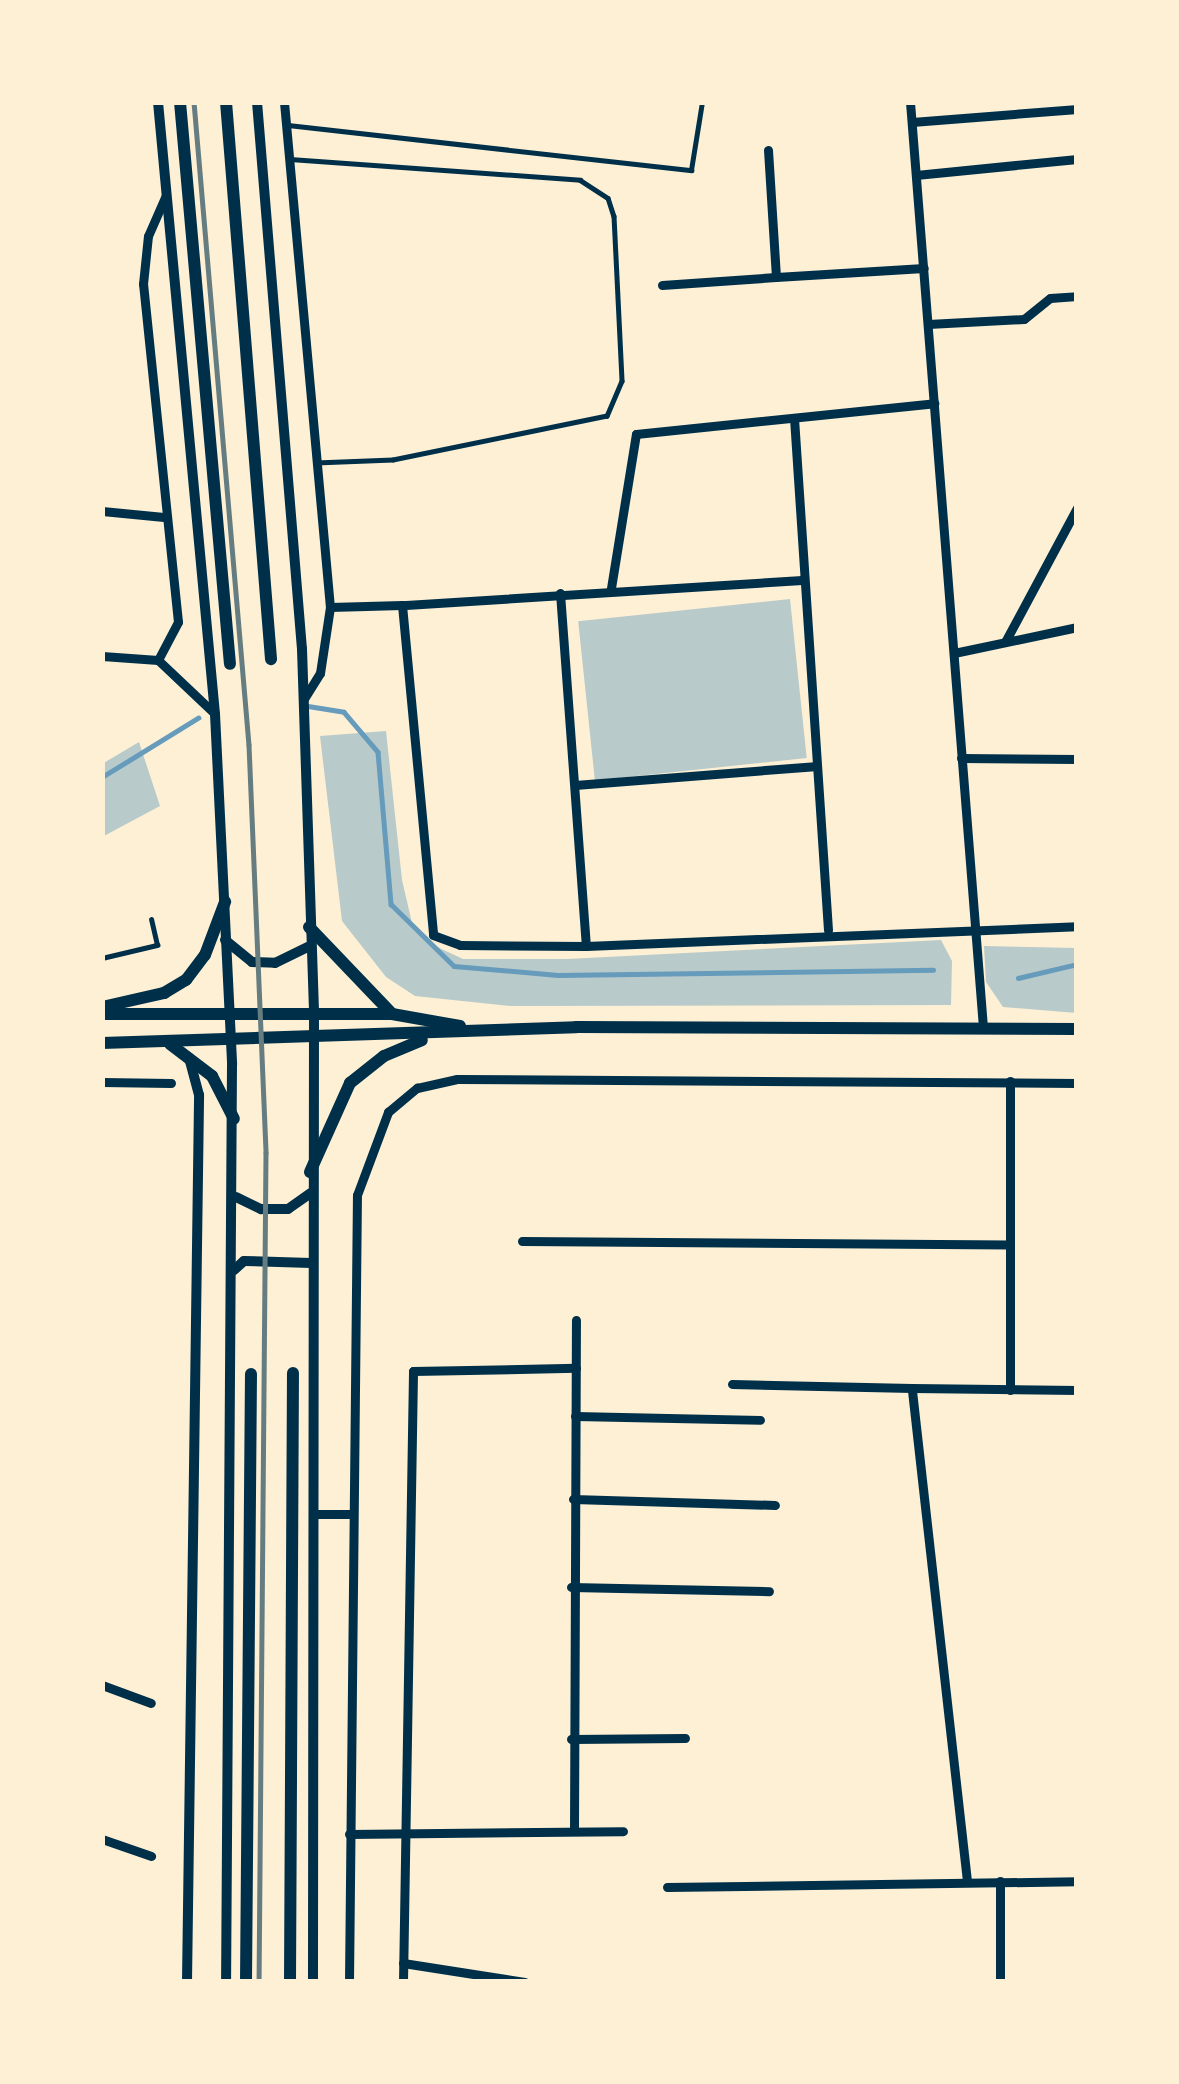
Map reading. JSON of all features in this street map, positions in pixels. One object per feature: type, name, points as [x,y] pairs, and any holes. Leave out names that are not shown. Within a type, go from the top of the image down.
[{"type":"main road","points":[[180,102],[230,664]]},
{"type":"main road","points":[[226,102],[271,658]]},
{"type":"main road","points":[[102,1011],[164,993],[186,980],[206,955],[225,902]]},
{"type":"main road","points":[[308,927],[392,1014]]},
{"type":"main road","points":[[102,1011],[392,1014],[470,1029]]},
{"type":"main road","points":[[310,1172],[350,1083],[384,1055],[470,1029]]},
{"type":"main road","points":[[102,1043],[230,1038],[314,1041],[470,1029],[1077,1029]]},
{"type":"main road","points":[[168,1043],[212,1076],[234,1119]]},
{"type":"main road","points":[[290,1982],[292,1373]]},
{"type":"main road","points":[[246,1982],[251,1375]]},
{"type":"street","points":[[158,102],[214,714],[234,1119],[226,1982]]},
{"type":"street","points":[[257,102],[304,699],[308,947],[314,1016],[310,1172],[313,1982]]},
{"type":"street","points":[[284,102],[330,608],[320,673],[304,699]]},
{"type":"street","points":[[910,102],[982,1028]]},
{"type":"street","points":[[912,122],[1077,109]]},
{"type":"street","points":[[768,150],[776,277]]},
{"type":"street","points":[[916,175],[1077,159]]},
{"type":"street","points":[[158,660],[178,622],[143,284],[148,236],[166,195]]},
{"type":"street","points":[[662,285],[924,268]]},
{"type":"street","points":[[928,324],[1032,317],[1050,298],[1077,296]]},
{"type":"street","points":[[610,588],[636,434],[934,403]]},
{"type":"street","points":[[794,418],[828,931]]},
{"type":"street","points":[[1005,642],[1077,508]]},
{"type":"street","points":[[102,511],[164,517]]},
{"type":"street","points":[[330,608],[802,580]]},
{"type":"street","points":[[560,593],[586,946]]},
{"type":"street","points":[[402,605],[433,934],[460,945],[586,946],[828,931],[1077,926]]},
{"type":"street","points":[[954,653],[1077,627]]},
{"type":"street","points":[[102,656],[158,660],[214,714]]},
{"type":"street","points":[[961,758],[1077,759]]},
{"type":"street","points":[[575,785],[814,766]]},
{"type":"street","points":[[224,940],[252,962],[275,963],[308,947]]},
{"type":"street","points":[[187,1982],[199,1095],[189,1055]]},
{"type":"street","points":[[349,1982],[357,1196],[388,1112],[417,1088],[457,1079],[1077,1082]]},
{"type":"street","points":[[1010,1081],[1010,1390]]},
{"type":"street","points":[[102,1082],[171,1083]]},
{"type":"street","points":[[236,1197],[261,1209],[288,1209],[310,1193]]},
{"type":"street","points":[[522,1241],[1009,1244]]},
{"type":"street","points":[[234,1270],[244,1262],[311,1262]]},
{"type":"street","points":[[574,1831],[576,1320]]},
{"type":"street","points":[[403,1982],[413,1371],[576,1368]]},
{"type":"street","points":[[732,1384],[1077,1390]]},
{"type":"street","points":[[912,1388],[967,1881]]},
{"type":"street","points":[[575,1416],[760,1420]]},
{"type":"street","points":[[573,1499],[776,1505]]},
{"type":"street","points":[[313,1514],[351,1514]]},
{"type":"street","points":[[572,1586],[769,1591]]},
{"type":"street","points":[[102,1685],[151,1702]]},
{"type":"street","points":[[571,1739],[685,1738]]},
{"type":"street","points":[[349,1834],[623,1831]]},
{"type":"street","points":[[102,1839],[151,1856]]},
{"type":"street","points":[[1000,1880],[1000,1982]]},
{"type":"street","points":[[667,1887],[1077,1881]]},
{"type":"street","points":[[404,1963],[525,1982]]},
{"type":"lane","points":[[286,125],[691,170],[702,102]]},
{"type":"lane","points":[[290,159],[580,180],[608,198],[614,216],[622,381],[607,416],[393,460],[316,463]]},
{"type":"lane","points":[[102,958],[157,946],[152,920]]},
{"type":"shaded area","points":[[790,599],[807,758],[595,780],[578,621]]},
{"type":"shaded area","points":[[386,731],[402,880],[412,923],[433,945],[463,959],[567,959],[941,940],[952,961],[951,1005],[511,1006],[415,996],[386,977],[342,921],[320,736]]},
{"type":"shaded area","points":[[139,742],[160,806],[102,837],[102,764]]},
{"type":"shaded area","points":[[984,946],[1077,948],[1077,1013],[1003,1007],[986,982]]},
{"type":"waterway","points":[[308,706],[344,712],[378,752],[391,904],[454,966],[558,975],[933,970]]},
{"type":"waterway","points":[[102,777],[198,718]]},
{"type":"waterway","points":[[1018,978],[1077,964]]},
{"type":"railway","points":[[194,102],[249,745],[266,1153],[259,1982]]}]
